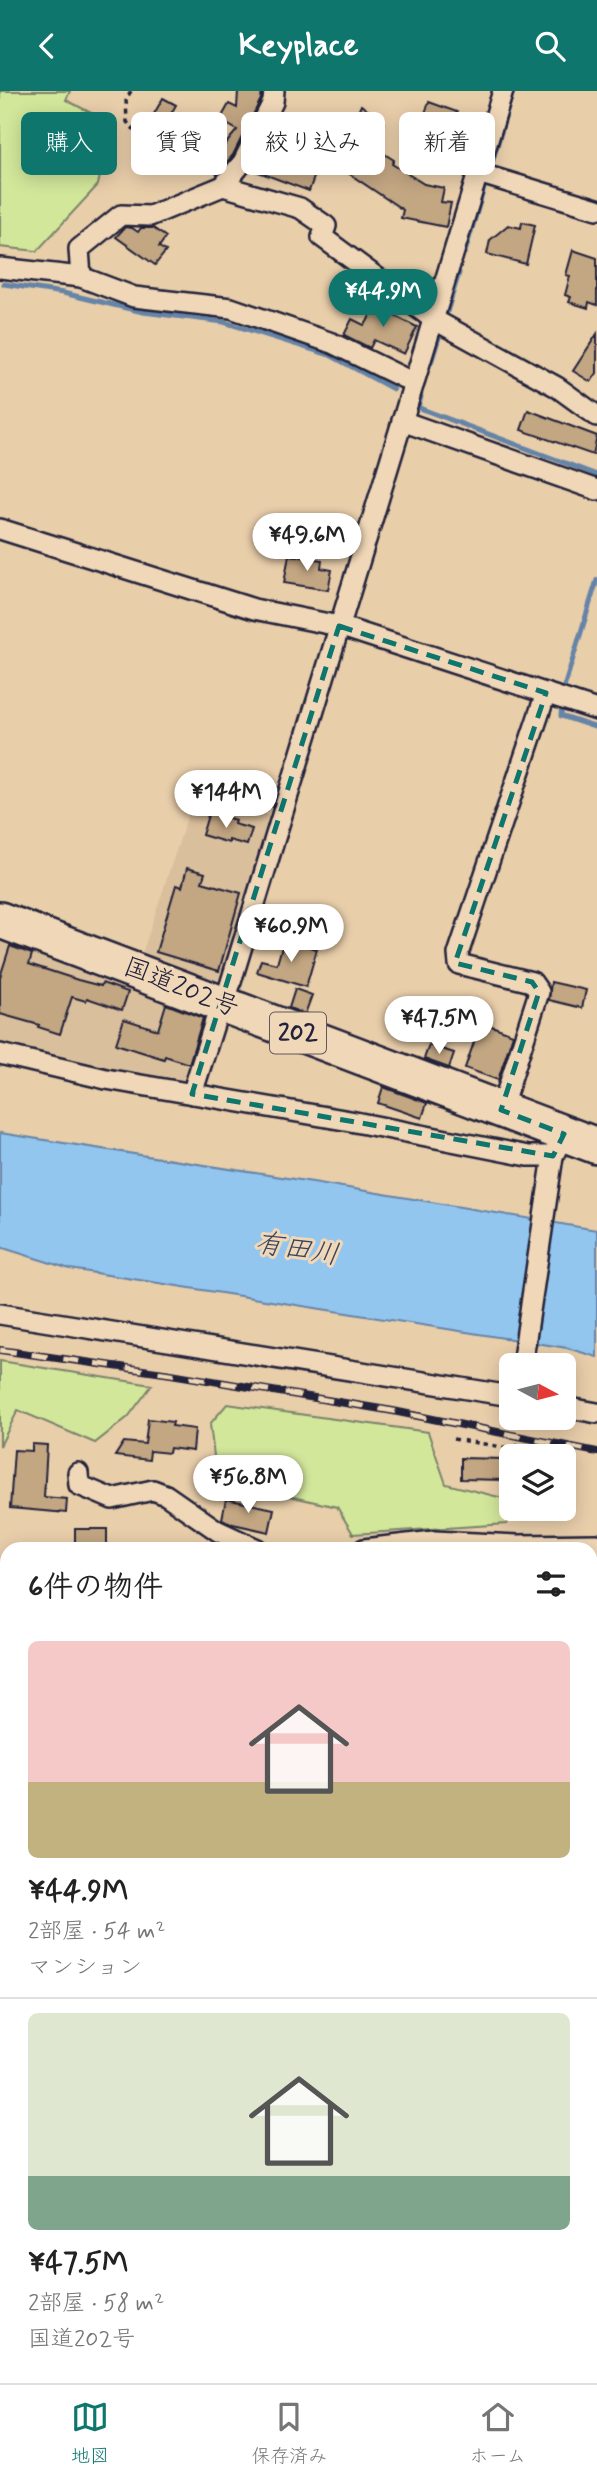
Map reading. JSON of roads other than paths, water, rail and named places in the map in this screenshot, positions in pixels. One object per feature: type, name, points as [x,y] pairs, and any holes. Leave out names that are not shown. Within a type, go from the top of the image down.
[{"type":"highway","name":"国道202号","points":[[0,920],[501,1110],[559,1145],[597,1146]]},
{"type":"street","points":[[81,278],[79,249],[121,215],[150,216],[223,186],[243,162],[273,102],[274,91]]},
{"type":"street","points":[[495,117],[503,91]]},
{"type":"street","points":[[192,1094],[216,1018],[223,1005],[477,175]]},
{"type":"street","points":[[485,175],[597,209]]},
{"type":"street","points":[[223,186],[300,208],[326,226],[322,237],[433,319],[557,387],[597,416]]},
{"type":"street","points":[[0,268],[81,278],[134,297],[231,308],[332,342],[414,383]]},
{"type":"street","points":[[402,421],[597,490]]},
{"type":"street","points":[[0,529],[254,609],[340,626],[597,710]]},
{"type":"street","points":[[501,1110],[539,992],[532,982],[459,964],[458,954],[557,697]]},
{"type":"street","points":[[0,1053],[106,1079],[350,1121],[528,1156],[559,1145]]},
{"type":"street","points":[[524,1353],[549,1189],[559,1145]]},
{"type":"street","points":[[0,1314],[499,1395]]},
{"type":"street","points":[[576,1409],[597,1413]]},
{"type":"street","points":[[78,1473],[79,1485],[112,1499],[153,1490],[166,1495],[218,1531],[242,1542]]},
{"type":"street","points":[[425,1542],[455,1542]]},
{"type":"water","name":"有田川","points":[[0,1133],[597,1230],[597,1357],[567,1348],[70,1269],[0,1247]]},
{"type":"waterway","points":[[495,153],[513,91]]},
{"type":"waterway","points":[[465,252],[484,188]]},
{"type":"waterway","points":[[446,315],[459,273]]},
{"type":"waterway","points":[[4,284],[63,293],[143,312],[224,322],[330,355],[393,389]]},
{"type":"waterway","points":[[431,363],[440,334]]},
{"type":"waterway","points":[[421,397],[418,407],[422,409],[597,475]]},
{"type":"waterway","points":[[562,694],[597,580]]},
{"type":"waterway","points":[[562,704],[561,716],[597,728]]},
{"type":"railway","points":[[0,1350],[171,1374],[393,1411],[597,1452]]}]
